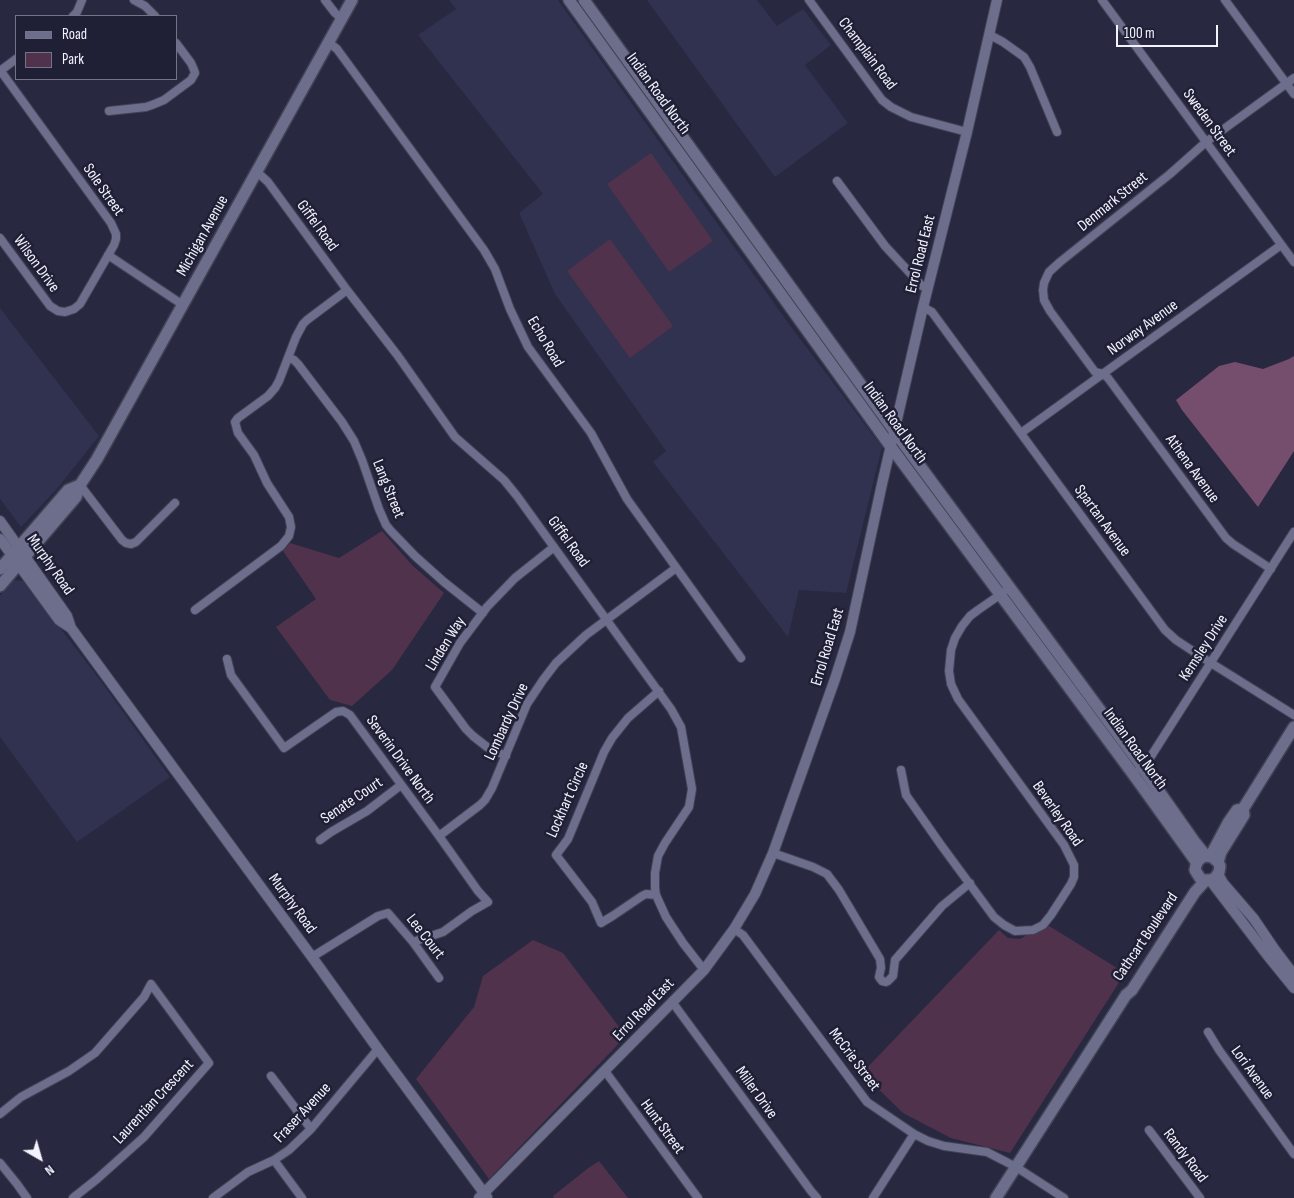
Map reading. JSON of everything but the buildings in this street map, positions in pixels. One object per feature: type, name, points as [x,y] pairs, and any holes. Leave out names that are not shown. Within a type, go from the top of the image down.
[{"type":"main road","name":"Michigan Avenue","points":[[0,586],[76,497],[80,485],[97,459],[352,0]]},
{"type":"main road","name":"Indian Road North","points":[[569,0],[620,68],[891,447],[1006,591]]},
{"type":"main road","name":"Indian Road North","points":[[584,0],[895,432],[1006,591],[1208,868]]},
{"type":"main road","name":"Michigan Avenue","points":[[0,569],[68,490],[80,485]]},
{"type":"main road","name":"Cathcart Boulevard","points":[[996,1198],[1126,995],[1126,988],[1208,868],[1214,850],[1228,823],[1237,810],[1243,809],[1294,727]]},
{"type":"street","points":[[74,15],[82,0]]},
{"type":"street","points":[[134,0],[147,3],[154,15]]},
{"type":"street","points":[[325,0],[341,18]]},
{"type":"street","name":"Champlain Road","points":[[809,0],[882,100],[911,117],[967,132]]},
{"type":"street","name":"Errol Road East","points":[[484,1196],[704,970],[734,929],[755,894],[773,853],[850,632],[923,306],[967,132],[997,0]]},
{"type":"street","name":"Sweden Street","points":[[1102,0],[1294,262]]},
{"type":"street","points":[[1225,0],[1294,94]]},
{"type":"street","points":[[990,35],[1024,58],[1030,67],[1057,132]]},
{"type":"street","name":"Echo Road","points":[[328,42],[337,49],[484,250],[495,269],[510,309],[528,347],[591,433],[627,499],[740,658]]},
{"type":"street","points":[[109,111],[146,107],[158,102],[191,80],[195,73],[194,70],[178,46]]},
{"type":"street","points":[[0,70],[15,60]]},
{"type":"street","name":"Sole Street","points":[[0,70],[111,223],[116,239],[108,255]]},
{"type":"street","name":"Denmark Street","points":[[1103,374],[1095,372],[1044,300],[1044,283],[1049,272],[1170,174],[1206,142],[1294,78]]},
{"type":"street","name":"Giffel Road","points":[[256,172],[268,182],[398,356],[455,437],[504,480],[517,496],[672,709],[682,727],[692,789],[689,807],[665,842],[658,856],[655,888],[656,895],[666,917],[704,970]]},
{"type":"street","points":[[837,181],[885,246],[922,286],[928,288]]},
{"type":"street","name":"Wilson Drive","points":[[0,238],[50,306],[58,311],[65,312],[80,304],[108,255]]},
{"type":"street","name":"Norway Avenue","points":[[1021,433],[1281,245]]},
{"type":"street","points":[[108,255],[183,305]]},
{"type":"street","points":[[195,610],[281,546],[289,536],[291,527],[289,517],[268,483],[254,455],[238,433],[235,422],[268,396],[275,388],[289,358],[296,336],[303,324],[347,290]]},
{"type":"street","name":"Spartan Avenue","points":[[923,306],[932,312],[1165,630],[1176,640],[1294,715]]},
{"type":"street","name":"Lang Street","points":[[289,358],[298,364],[354,441],[386,525],[397,539],[436,575],[483,613]]},
{"type":"street","name":"Athena Avenue","points":[[1103,374],[1108,378],[1226,538],[1232,544],[1271,569]]},
{"type":"street","points":[[80,485],[122,540],[131,544],[136,542],[175,503]]},
{"type":"street","name":"Murphy Road","points":[[0,521],[22,561],[67,616],[71,628],[484,1196]]},
{"type":"street","name":"Kemsley Drive","points":[[1138,770],[1148,761],[1294,532]]},
{"type":"street","name":"Murphy Road","points":[[0,539],[15,551]]},
{"type":"street","name":"Linden Way","points":[[506,756],[487,747],[466,729],[435,687],[460,643],[497,596],[515,578],[554,547]]},
{"type":"street","name":"Lombardy Drive","points":[[439,836],[485,800],[506,756],[527,704],[549,672],[575,644],[676,568]]},
{"type":"street","name":"Beverley Road","points":[[901,770],[906,795],[994,917],[1004,925],[1015,930],[1027,931],[1038,928],[1047,920],[1071,884],[1075,870],[1072,859],[1064,845],[958,699],[951,684],[949,671],[949,658],[958,631],[970,616],[1006,591]]},
{"type":"street","name":"Severin Drive North","points":[[227,659],[231,675],[284,748],[340,710],[354,720],[478,891],[488,902],[443,932],[413,942]]},
{"type":"street","name":"Lockhart Circle","points":[[656,895],[646,894],[642,896],[601,923],[592,902],[556,856],[568,839],[604,752],[612,738],[628,718],[659,691]]},
{"type":"street","name":"Senate Court","points":[[320,840],[367,811],[401,785]]},
{"type":"street","points":[[773,853],[827,874],[839,890],[880,959],[879,977],[882,981],[886,982],[893,976],[895,960],[942,906],[970,883]]},
{"type":"street","name":"Indian Road North","points":[[1208,868],[1254,919],[1294,974]]},
{"type":"street","name":"Indian Road North","points":[[1208,868],[1268,956],[1294,988]]},
{"type":"street","name":"Lee Court","points":[[312,958],[378,916],[388,913],[413,942],[438,978]]},
{"type":"street","name":"McCrie Street","points":[[734,929],[743,934],[867,1102],[914,1134],[928,1141],[944,1146],[987,1152],[1016,1167],[1064,1198]]},
{"type":"street","name":"Laurentian Crescent","points":[[0,1114],[21,1097],[69,1071],[94,1053],[144,997],[151,984],[209,1063],[144,1137],[98,1179],[73,1198]]},
{"type":"street","name":"Miller Drive","points":[[673,1002],[817,1198]]},
{"type":"street","name":"Lori Avenue","points":[[1208,1032],[1294,1154]]},
{"type":"street","name":"Fraser Avenue","points":[[213,1198],[248,1172],[274,1160],[289,1150],[311,1129],[378,1050]]},
{"type":"street","name":"Hunt Street","points":[[605,1072],[698,1198]]},
{"type":"street","points":[[271,1076],[311,1129]]},
{"type":"street","name":"Randy Road","points":[[1149,1130],[1200,1198]]},
{"type":"street","points":[[872,1198],[914,1134]]},
{"type":"street","points":[[274,1160],[302,1198]]},
{"type":"street","points":[[0,1163],[27,1198]]},
{"type":"shaded area","points":[[449,0],[558,0],[794,331],[882,447],[846,593],[799,590],[788,637],[653,462],[666,451],[555,294],[519,213],[543,194],[418,35],[456,9]]},
{"type":"shaded area","points":[[647,0],[757,0],[777,26],[803,9],[831,45],[805,65],[848,123],[775,177]]},
{"type":"shaded area","points":[[0,308],[99,436],[56,490],[21,527],[0,499]]},
{"type":"shaded area","points":[[1294,356],[1294,451],[1258,507],[1176,400],[1219,366],[1235,362],[1263,369]]},
{"type":"shaded area","points":[[13,580],[24,581],[100,680],[170,777],[77,842],[0,737],[0,596]]},
{"type":"green space","points":[[651,153],[713,241],[669,272],[607,184]]},
{"type":"green space","points":[[610,239],[673,326],[630,358],[567,271]]},
{"type":"green space","points":[[382,531],[412,565],[444,593],[392,670],[352,706],[330,700],[276,627],[316,599],[283,551],[290,543],[339,558]]},
{"type":"green space","points":[[1046,924],[1125,973],[1010,1153],[951,1138],[903,1113],[862,1073],[999,930],[1008,938],[1020,939]]},
{"type":"green space","points":[[533,940],[563,953],[626,1036],[489,1179],[416,1079],[474,1007],[483,976]]},
{"type":"green space","points":[[599,1161],[628,1198],[554,1198],[553,1196]]}]
